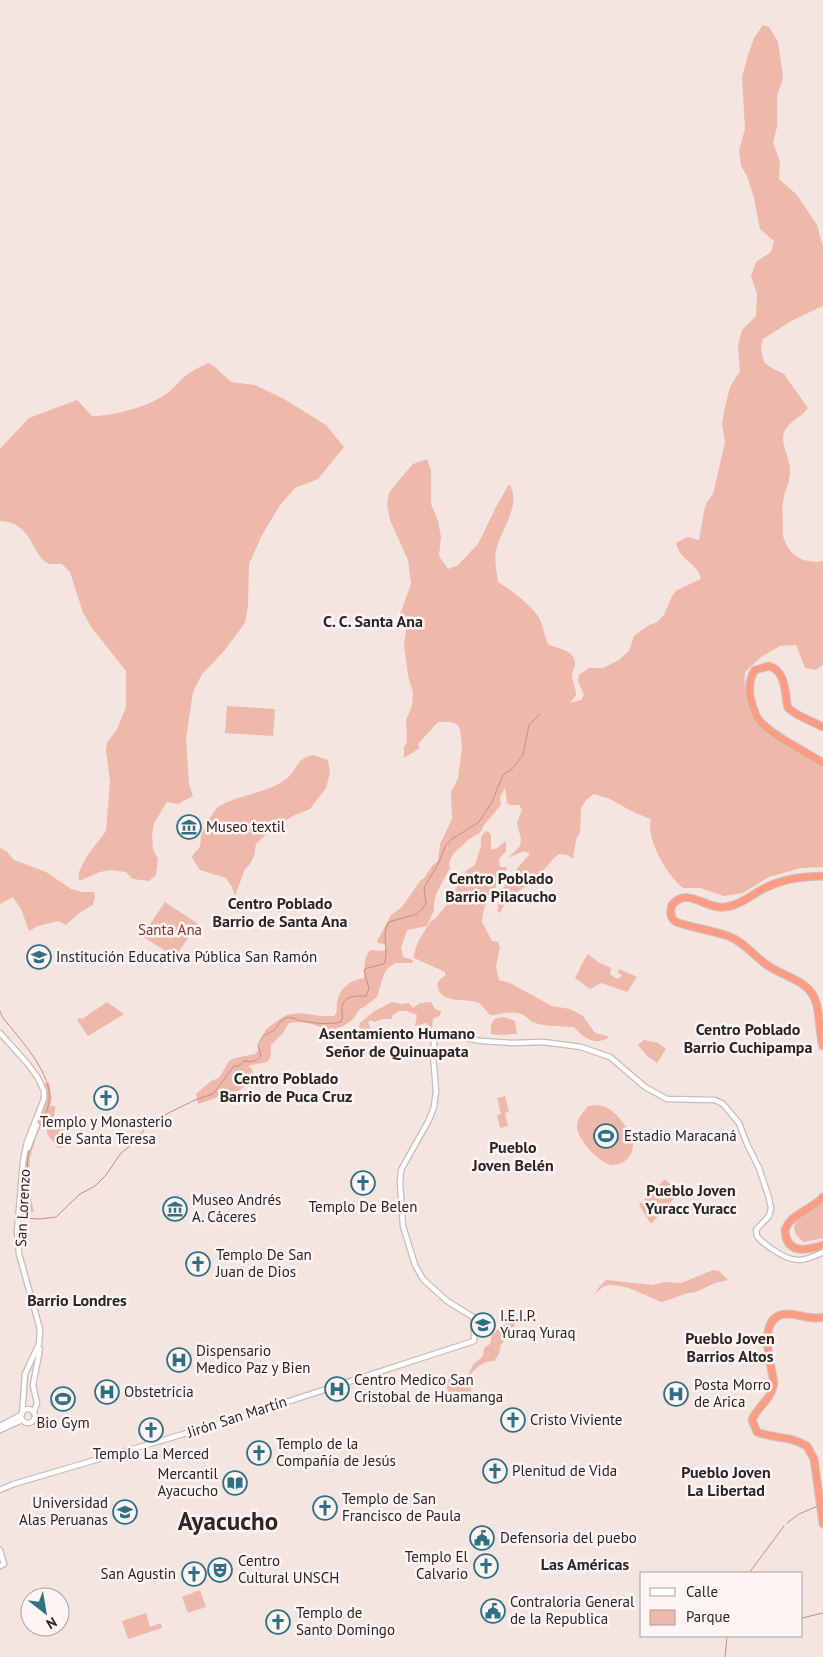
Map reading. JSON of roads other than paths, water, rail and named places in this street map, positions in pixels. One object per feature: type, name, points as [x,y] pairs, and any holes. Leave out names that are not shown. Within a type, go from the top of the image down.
[{"type":"highway","points":[[823,727],[788,708],[784,680],[777,670],[769,666],[755,670],[749,690],[758,718],[775,733],[823,763]]},
{"type":"highway","points":[[823,876],[792,878],[766,887],[736,904],[724,908],[713,906],[688,896],[674,902],[671,909],[672,918],[676,922],[729,936],[768,966],[801,984],[811,992],[815,999],[823,1046]]},
{"type":"highway","points":[[823,1197],[816,1204],[791,1219],[785,1230],[788,1241],[797,1249],[807,1250],[823,1245]]},
{"type":"highway","points":[[823,1317],[811,1318],[787,1314],[780,1315],[772,1322],[768,1328],[767,1337],[774,1383],[773,1390],[768,1400],[754,1413],[752,1420],[757,1432],[766,1436],[786,1437],[807,1446],[814,1459],[823,1524]]},
{"type":"street","name":"Jirón San Martín","points":[[0,1490],[231,1420],[474,1341],[473,1317],[447,1301],[423,1279],[415,1265],[403,1226],[401,1170],[434,1107],[436,1091],[433,1054],[435,1032],[481,1041],[544,1042],[581,1047],[610,1057],[645,1086],[668,1099],[715,1100],[723,1104],[739,1123],[759,1168],[769,1198],[770,1213],[767,1220],[756,1230],[757,1236],[775,1251],[792,1260],[807,1260],[823,1252]]},
{"type":"street","name":"San Lorenzo","points":[[0,1033],[38,1078],[44,1091],[44,1099],[26,1158],[19,1240],[21,1255],[42,1330],[42,1340],[36,1356]]},
{"type":"street","points":[[36,1356],[33,1385],[37,1403],[34,1412],[36,1418],[31,1423],[25,1423],[22,1416],[25,1374],[36,1356]]},
{"type":"street","points":[[0,1430],[22,1416],[28,1409],[34,1412]]},
{"type":"street","points":[[0,1426],[22,1416]]},
{"type":"street","points":[[0,1550],[2,1565]]},
{"type":"waterway","points":[[22,1218],[40,1219],[56,1217],[80,1194],[95,1186],[106,1175],[121,1153],[134,1143],[150,1122],[195,1100],[213,1094],[234,1066],[239,1066],[244,1061],[253,1061],[259,1058],[261,1056],[258,1045],[260,1041],[275,1029],[282,1020],[288,1017],[317,1023],[341,1022],[344,1001],[350,997],[366,996],[369,989],[364,970],[384,964],[386,959],[385,932],[389,922],[417,914],[423,908],[426,903],[424,888],[438,864],[446,845],[479,822],[492,802],[503,775],[512,769],[523,755],[529,725],[540,714]]},
{"type":"waterway","points":[[0,1011],[3,1018],[34,1057],[46,1080],[49,1102],[35,1135]]},
{"type":"waterway","points":[[25,1209],[30,1148]]},
{"type":"waterway","points":[[787,1523],[799,1514],[818,1506]]},
{"type":"waterway","points":[[750,1572],[784,1526]]},
{"type":"waterway","points":[[803,1618],[823,1613]]},
{"type":"waterway","points":[[725,1657],[727,1637]]},
{"type":"place","name":"Museo textil","points":[[189,827]]},
{"type":"place","name":"Institución Educativa Pública San Ramón","points":[[39,957]]},
{"type":"place","name":"Templo y Monasterio de Santa Teresa","points":[[106,1098]]},
{"type":"place","name":"Estadio Maracaná","points":[[606,1136]]},
{"type":"place","name":"Templo De Belen","points":[[363,1183]]},
{"type":"place","name":"Museo Andrés A. Cáceres","points":[[175,1209]]},
{"type":"place","name":"Templo De San Juan de Dios","points":[[198,1264]]},
{"type":"place","name":"I.E.I.P. Yuraq Yuraq","points":[[483,1325]]},
{"type":"place","name":"Dispensario Medico Paz y Bien","points":[[179,1360]]},
{"type":"place","name":"Centro Medico San Cristobal de Huamanga","points":[[337,1389]]},
{"type":"place","name":"Obstetricia","points":[[107,1392]]},
{"type":"place","name":"Posta Morro de Arica","points":[[676,1394]]},
{"type":"place","name":"Bio Gym","points":[[63,1399]]},
{"type":"place","name":"Cristo Viviente","points":[[513,1420]]},
{"type":"place","name":"Templo La Merced","points":[[151,1430]]},
{"type":"place","name":"Templo de la Compañía de Jesús","points":[[259,1453]]},
{"type":"place","name":"Plenitud de Vida","points":[[495,1471]]},
{"type":"place","name":"Mercantil Ayacucho","points":[[235,1483]]},
{"type":"place","name":"Templo de San Francisco de Paula","points":[[325,1508]]},
{"type":"place","name":"Universidad Alas Peruanas","points":[[125,1512]]},
{"type":"place","name":"Defensoria del puebo","points":[[482,1538]]},
{"type":"place","name":"Templo El Calvario","points":[[486,1566]]},
{"type":"place","name":"Centro Cultural UNSCH","points":[[220,1570]]},
{"type":"place","name":"San Agustin","points":[[194,1574]]},
{"type":"place","name":"Contraloria General de la Republica","points":[[493,1611]]},
{"type":"place","name":"Templo de Santo Domingo","points":[[278,1622]]},
{"type":"district","name":"C. C. Santa Ana","points":[[373,621]]},
{"type":"district","name":"Centro Poblado Barrio Pilacucho","points":[[501,887]]},
{"type":"district","name":"Centro Poblado Barrio de Santa Ana","points":[[280,912]]},
{"type":"district","name":"Centro Poblado Barrio Cuchipampa","points":[[748,1038]]},
{"type":"district","name":"Asentamiento Humano Señor de Quinuapata","points":[[397,1042]]},
{"type":"district","name":"Centro Poblado Barrio de Puca Cruz","points":[[286,1087]]},
{"type":"district","name":"Pueblo Joven Belén","points":[[513,1156]]},
{"type":"district","name":"Pueblo Joven Yuracc Yuracc","points":[[691,1199]]},
{"type":"district","name":"Barrio Londres","points":[[77,1300]]},
{"type":"district","name":"Pueblo Joven Barrios Altos","points":[[730,1347]]},
{"type":"district","name":"Pueblo Joven La Libertad","points":[[726,1481]]},
{"type":"district","name":"Ayacucho","points":[[228,1521]]},
{"type":"district","name":"Las Américas","points":[[585,1564]]},
{"type":"park label","name":"Santa Ana","points":[[170,930]]}]
